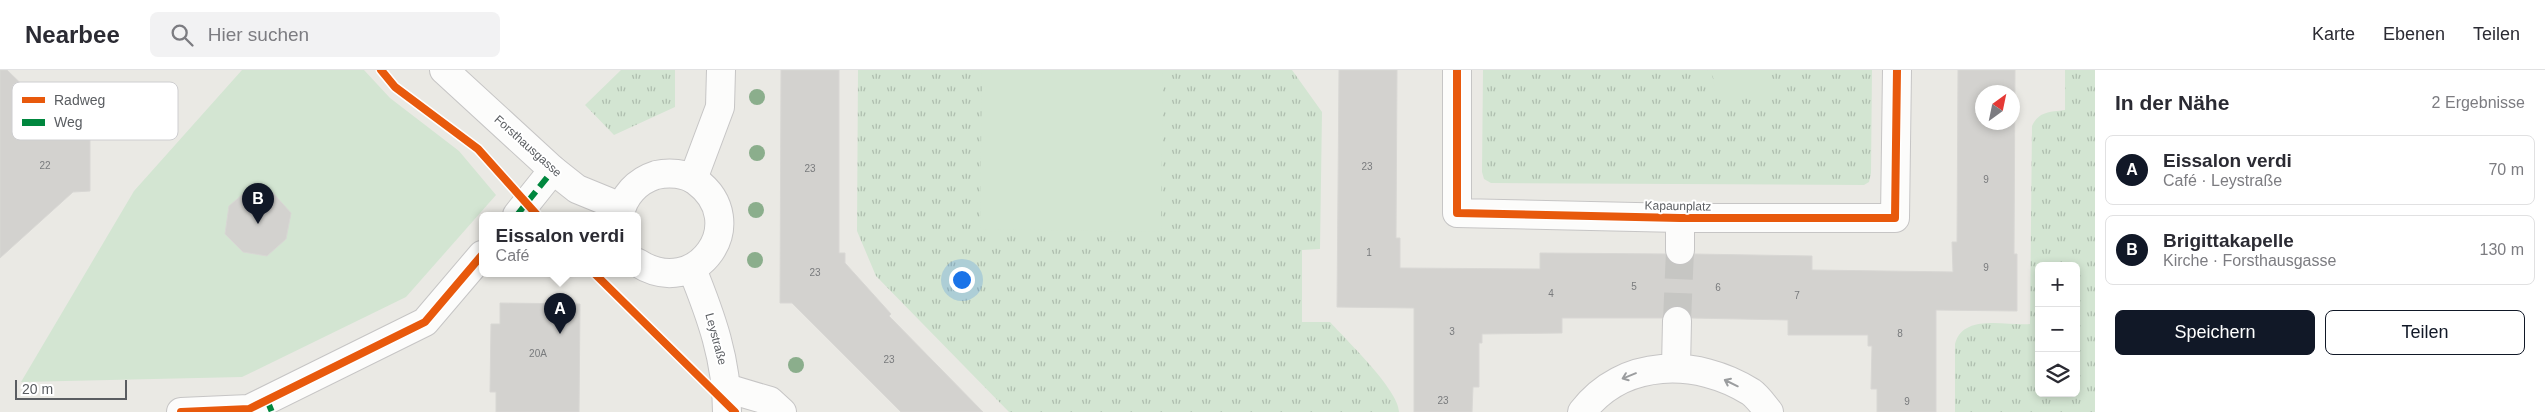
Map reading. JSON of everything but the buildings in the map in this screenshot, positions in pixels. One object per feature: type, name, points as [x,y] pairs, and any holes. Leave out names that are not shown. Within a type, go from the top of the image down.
[{"type":"street","name":"Forsthausgasse","points":[[444,70],[553,170],[577,189],[620,211]]},
{"type":"street","points":[[692,179],[720,107],[721,70]]},
{"type":"street","name":"Kapaunplatz","points":[[1457,70],[1457,213],[1680,218],[1895,218],[1896,70]]},
{"type":"street","points":[[519,212],[553,170]]},
{"type":"street","points":[[620,211],[628,194],[638,184],[649,177],[662,174],[678,174],[692,179],[705,188],[714,200],[720,225],[713,249],[704,260],[692,269],[668,274],[656,272],[641,264]]},
{"type":"street","points":[[1680,218],[1680,250]]},
{"type":"street","points":[[181,412],[249,409],[425,322],[479,259]]},
{"type":"street","name":"Leystraße","points":[[692,269],[711,317],[722,356],[726,400]]},
{"type":"street","points":[[1676,367],[1678,321]]},
{"type":"street","points":[[1582,412],[1589,402],[1623,378],[1645,370],[1676,367],[1714,374],[1752,393],[1769,412]]},
{"type":"street","points":[[726,400],[770,401],[782,412]]},
{"type":"green space","points":[[242,70],[364,70],[390,98],[459,151],[496,195],[406,297],[242,377],[21,382],[134,191]]},
{"type":"green space","points":[[621,70],[675,70],[675,107],[614,135],[585,105]]},
{"type":"green space","points":[[858,70],[1292,70],[1322,112],[1320,249],[1302,250],[1302,322],[1330,322],[1381,379],[1397,403],[1399,412],[1009,412],[876,276],[857,231]]},
{"type":"green space","points":[[982,70],[1163,70],[1161,232],[980,229]]},
{"type":"green space","points":[[1483,70],[1872,70],[1871,173],[1869,182],[1864,185],[1491,183],[1484,179],[1482,172]]},
{"type":"green space","points":[[1706,70],[1769,70],[1769,93],[1714,93],[1713,77]]},
{"type":"green space","points":[[2065,70],[2095,70],[2095,412],[1955,412],[1955,344],[1960,334],[1967,328],[1986,323],[2030,324],[2032,126],[2038,117],[2050,112],[2065,110]]},
{"type":"tunnel","points":[[1677,321],[1680,250]]},
{"type":"marked path","points":[[519,212],[553,170]]},
{"type":"marked path","points":[[267,400],[272,412]]},
{"type":"cycle path","points":[[381,70],[395,87],[478,149],[534,212]]},
{"type":"cycle path","points":[[1457,70],[1457,213],[1680,218],[1895,218],[1897,70]]},
{"type":"cycle path","points":[[181,412],[249,409],[425,322],[479,259]]},
{"type":"cycle path","points":[[598,277],[735,412]]},
{"type":"place","name":"Brigittakapelle","points":[[258,224]]},
{"type":"place","name":"Eissalon verdi","points":[[560,334]]}]
